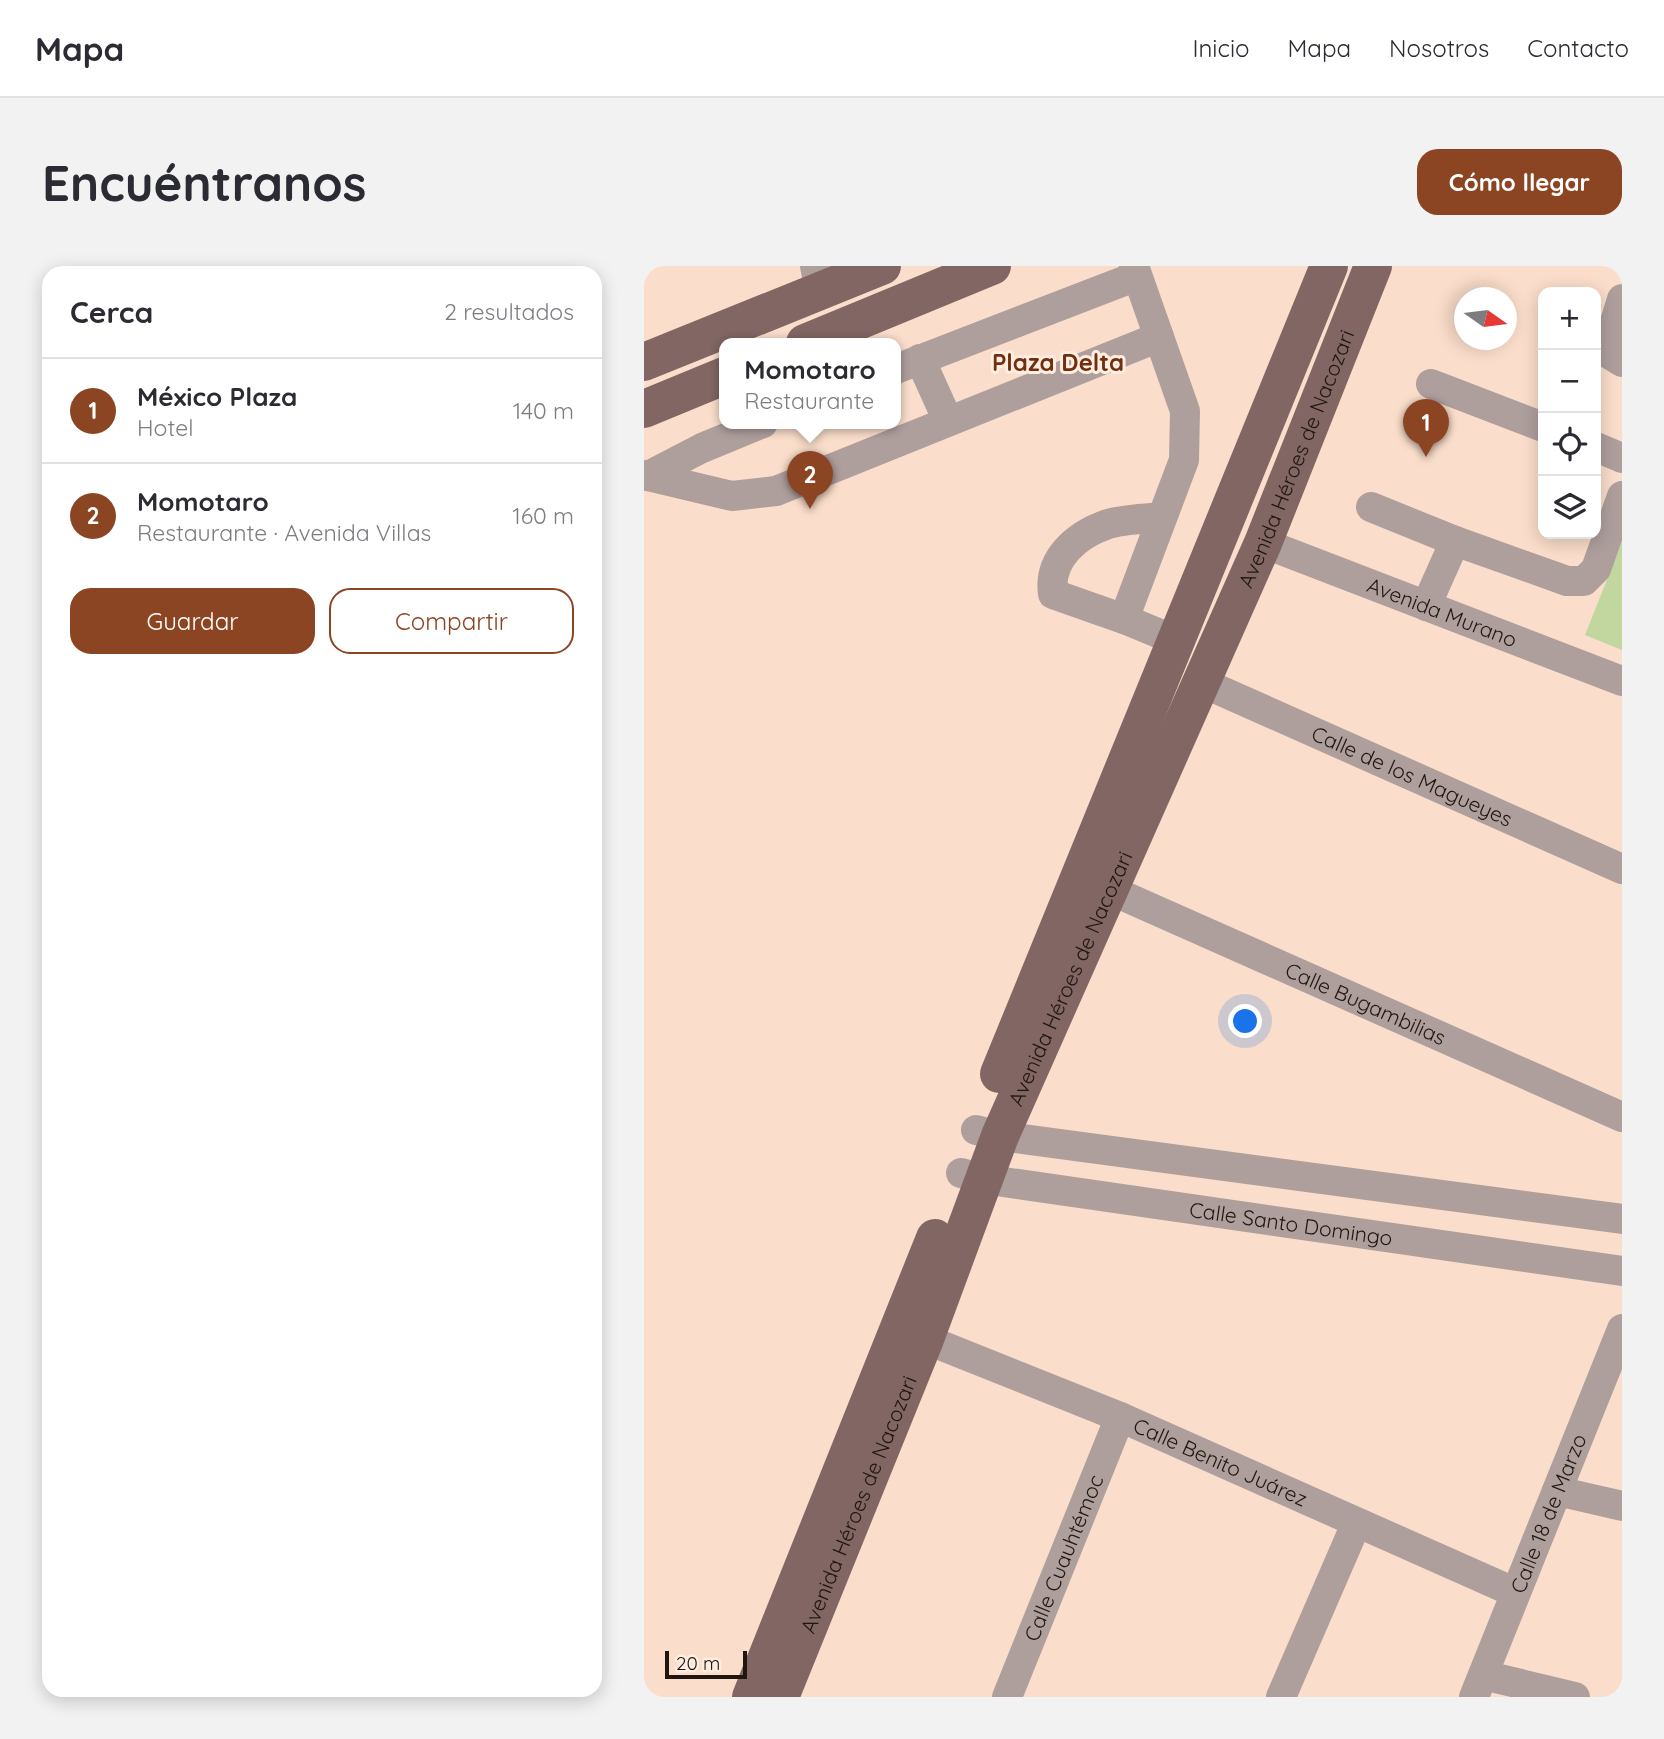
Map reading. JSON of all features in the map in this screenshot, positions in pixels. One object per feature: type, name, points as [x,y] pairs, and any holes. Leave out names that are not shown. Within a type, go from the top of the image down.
[{"type":"main road","points":[[644,362],[818,279],[882,266]]},
{"type":"main road","points":[[817,338],[992,266]]},
{"type":"main road","name":"Avenida Héroes de Nacozari","points":[[751,1697],[972,1176],[1177,641],[1329,266]]},
{"type":"main road","name":"Avenida Héroes de Nacozari","points":[[988,1133],[1108,889],[1263,543],[1373,266]]},
{"type":"main road","points":[[644,409],[719,378]]},
{"type":"main road","name":"Avenida Héroes de Nacozari","points":[[780,1697],[925,1339],[972,1176]]},
{"type":"street","points":[[948,421],[908,364],[1136,271],[1185,411],[1184,460],[1124,619]]},
{"type":"street","points":[[1622,299],[1609,342],[1609,354],[1622,362]]},
{"type":"street","points":[[646,476],[732,496],[776,491],[1159,337]]},
{"type":"street","points":[[1431,384],[1538,425]]},
{"type":"street","points":[[646,476],[748,429]]},
{"type":"street","points":[[1601,449],[1622,458]]},
{"type":"street","points":[[1371,507],[1455,541],[1567,581],[1584,581],[1596,569],[1622,496]]},
{"type":"street","points":[[1162,517],[1109,524],[1087,535],[1057,558],[1051,579],[1053,594],[1177,641]]},
{"type":"street","points":[[1426,606],[1455,541]]},
{"type":"street","name":"Avenida Murano","points":[[1263,543],[1622,681]]},
{"type":"street","name":"Calle de los Magueyes","points":[[1200,682],[1622,869]]},
{"type":"street","name":"Calle Bugambilias","points":[[1108,889],[1622,1117]]},
{"type":"street","points":[[988,1133],[1622,1219]]},
{"type":"street","points":[[1276,1222],[1284,1174]]},
{"type":"street","name":"Calle Santo Domingo","points":[[972,1176],[1622,1271]]},
{"type":"street","name":"Calle 18 de Marzo","points":[[1479,1686],[1514,1592],[1558,1491],[1622,1329]]},
{"type":"street","name":"Calle Benito Juárez","points":[[925,1339],[1120,1417],[1514,1592]]},
{"type":"street","name":"Calle Cuauhtémoc","points":[[1007,1697],[1120,1417]]},
{"type":"street","points":[[1558,1491],[1622,1506]]},
{"type":"street","points":[[1281,1697],[1356,1524]]},
{"type":"street","points":[[1479,1686],[1575,1697]]},
{"type":"green space","points":[[1622,542],[1622,650],[1585,635]]},
{"type":"place","name":"México Plaza","points":[[1426,457]]},
{"type":"place","name":"Momotaro","points":[[810,509]]},
{"type":"district","name":"Plaza Delta","points":[[1058,362]]}]
